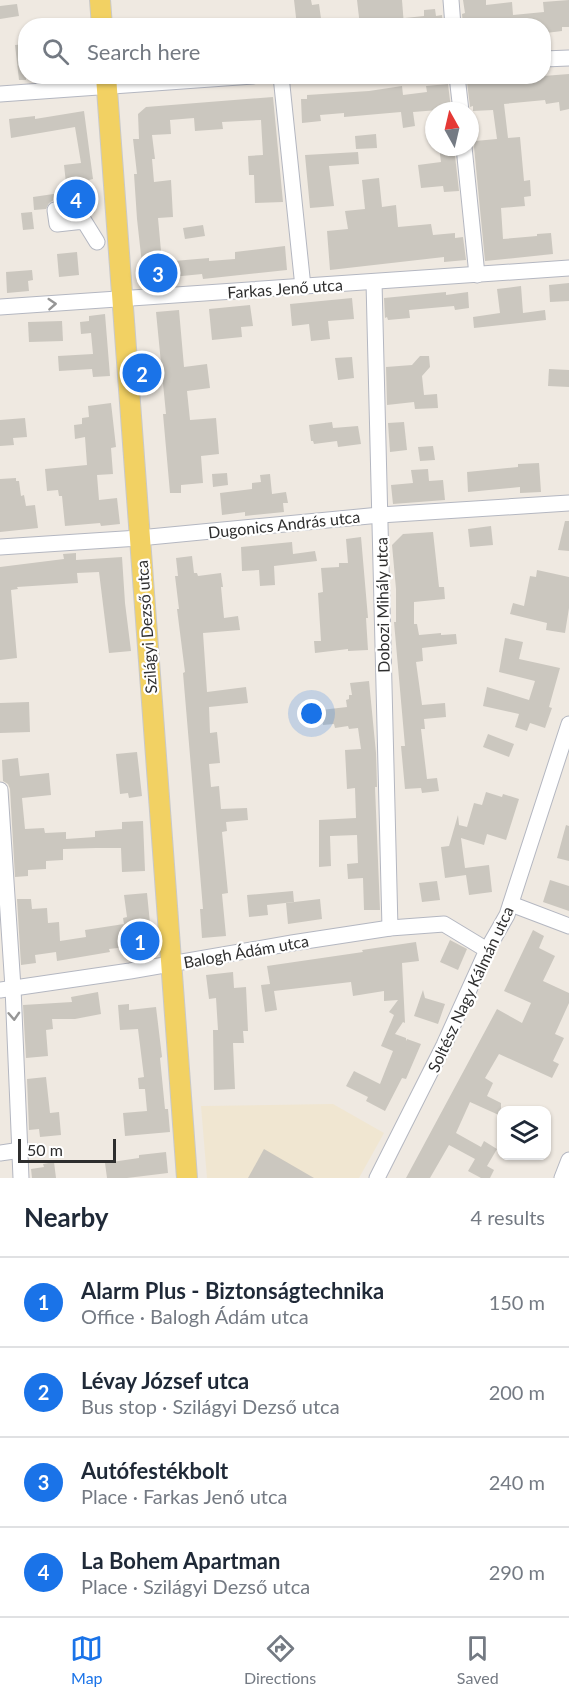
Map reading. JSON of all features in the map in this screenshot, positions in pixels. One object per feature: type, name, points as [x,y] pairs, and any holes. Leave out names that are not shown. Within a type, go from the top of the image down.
[{"type":"main road","points":[[100,0],[101,18]]},
{"type":"main road","name":"Szilágyi Dezső utca","points":[[106,84],[187,1178]]},
{"type":"street","points":[[451,0],[452,18]]},
{"type":"street","points":[[551,59],[569,58]]},
{"type":"street","points":[[0,94],[82,84]]},
{"type":"street","points":[[282,84],[303,287]]},
{"type":"street","points":[[459,84],[460,102]]},
{"type":"street","points":[[465,156],[477,275]]},
{"type":"street","points":[[55,210],[57,225],[84,221],[88,223],[97,242]]},
{"type":"street","name":"Farkas Jenő utca","points":[[0,307],[569,268]]},
{"type":"street","name":"Dobozi Mihály utca","points":[[374,282],[390,928]]},
{"type":"street","name":"Dugonics András utca","points":[[0,547],[139,538],[380,515],[569,503]]},
{"type":"street","name":"Soltész Nagy Kálmán utca","points":[[377,1178],[444,1045],[487,950],[507,915],[569,724]]},
{"type":"street","points":[[0,790],[6,989],[21,1150],[21,1178]]},
{"type":"street","points":[[511,904],[569,926]]},
{"type":"street","name":"Balogh Ádám utca","points":[[6,989],[390,928],[444,924],[487,950]]},
{"type":"street","points":[[0,1154],[21,1150]]},
{"type":"street","points":[[562,1178],[569,1160]]},
{"type":"shaded area","points":[[333,1104],[384,1133],[359,1178],[207,1178],[201,1106]]},
{"type":"building","points":[[294,0],[311,0],[312,5],[319,4],[321,18],[296,18]]},
{"type":"building","points":[[357,0],[402,0],[403,18],[359,18]]},
{"type":"building","points":[[463,0],[486,0],[486,5],[512,2],[513,15],[544,12],[543,2],[569,0],[569,27],[562,27],[562,31],[551,32],[551,18],[462,18],[462,14],[465,13]]},
{"type":"building","points":[[17,4],[19,16],[0,19],[0,6]]},
{"type":"building","points":[[435,9],[436,16],[442,15],[442,18],[405,18],[424,16],[424,10]]},
{"type":"building","points":[[15,45],[18,45],[18,71]]},
{"type":"building","points":[[569,74],[569,109],[560,111],[559,102],[546,104],[545,100],[504,104],[508,138],[520,137],[524,181],[530,180],[531,196],[524,197],[525,206],[501,208],[503,239],[551,233],[553,254],[485,261],[475,156],[479,156],[479,141],[497,139],[493,110],[479,111],[479,102],[469,102],[467,84],[551,84],[551,75]]},
{"type":"building","points":[[448,84],[450,102],[425,102],[425,111],[413,112],[415,126],[403,128],[401,112],[344,117],[344,113],[320,115],[321,121],[302,123],[301,99],[307,99],[307,95],[369,91],[402,86],[403,95],[427,92],[426,86]]},
{"type":"building","points":[[273,97],[283,202],[255,203],[254,175],[249,175],[248,156],[263,155],[261,120],[222,122],[223,129],[195,131],[194,118],[170,120],[171,134],[152,135],[155,159],[152,159],[154,182],[171,180],[173,217],[158,218],[162,262],[209,258],[209,261],[235,259],[235,252],[285,246],[287,270],[203,279],[202,274],[172,277],[172,280],[144,282],[134,174],[137,174],[133,139],[139,139],[138,114],[146,107]]},
{"type":"building","points":[[84,111],[93,179],[89,180],[95,212],[91,215],[84,210],[65,213],[62,204],[54,200],[46,209],[34,210],[33,197],[67,192],[64,165],[81,163],[75,127],[11,138],[9,119],[35,116],[35,119]]},
{"type":"building","points":[[376,134],[377,148],[356,149],[355,136]]},
{"type":"building","points":[[358,152],[359,164],[329,166],[334,206],[310,208],[305,155]]},
{"type":"building","points":[[440,156],[455,156],[459,191],[444,192],[443,186],[421,188],[418,165],[441,162]]},
{"type":"building","points":[[379,178],[382,207],[396,205],[398,227],[431,224],[433,235],[455,233],[455,238],[463,237],[466,260],[444,262],[444,257],[330,270],[327,231],[348,229],[345,211],[365,209],[362,180]]},
{"type":"building","points":[[32,212],[34,229],[23,230],[21,213]]},
{"type":"building","points":[[203,225],[205,236],[185,239],[183,228]]},
{"type":"building","points":[[77,252],[79,275],[59,277],[57,254]]},
{"type":"building","points":[[32,270],[33,280],[28,281],[29,291],[7,293],[6,272]]},
{"type":"building","points":[[569,283],[569,301],[550,302],[549,285]]},
{"type":"building","points":[[521,286],[523,313],[545,310],[546,320],[474,328],[473,317],[500,313],[497,289]]},
{"type":"building","points":[[446,292],[446,295],[468,292],[469,308],[455,310],[454,306],[409,310],[410,318],[388,320],[387,317],[385,318],[384,298]]},
{"type":"building","points":[[352,298],[354,319],[328,321],[330,339],[311,341],[309,324],[292,326],[290,304]]},
{"type":"building","points":[[250,305],[253,326],[241,327],[242,337],[212,340],[209,309]]},
{"type":"building","points":[[179,310],[184,367],[207,364],[210,388],[187,391],[190,420],[216,418],[219,454],[201,456],[203,483],[181,485],[181,493],[170,493],[163,414],[166,414],[156,312]]},
{"type":"building","points":[[105,314],[110,376],[93,377],[92,369],[59,371],[58,356],[93,354],[91,333],[81,334],[80,322],[89,321],[89,316]]},
{"type":"building","points":[[62,321],[63,341],[29,342],[28,322]]},
{"type":"building","points":[[420,356],[429,356],[430,367],[422,376],[424,395],[437,394],[438,408],[415,409],[414,402],[387,405],[386,367],[412,365]]},
{"type":"building","points":[[352,357],[354,378],[338,380],[335,358]]},
{"type":"building","points":[[549,369],[569,370],[569,387],[548,386]]},
{"type":"building","points":[[111,403],[116,447],[111,448],[113,474],[97,475],[99,500],[117,498],[120,524],[65,526],[62,496],[59,496],[58,490],[47,491],[45,469],[87,465],[85,437],[75,439],[74,425],[82,424],[82,418],[89,417],[88,406]]},
{"type":"building","points":[[25,418],[27,437],[13,438],[14,445],[0,446],[0,420]]},
{"type":"building","points":[[332,422],[333,428],[358,426],[361,444],[338,447],[337,441],[314,444],[311,441],[309,425]]},
{"type":"building","points":[[404,422],[407,450],[390,452],[388,423]]},
{"type":"building","points":[[433,446],[435,460],[420,461],[418,447]]},
{"type":"building","points":[[539,463],[541,492],[520,493],[520,487],[468,492],[467,472]]},
{"type":"building","points":[[428,469],[429,481],[443,480],[445,500],[393,504],[391,485],[413,483],[411,470]]},
{"type":"building","points":[[227,473],[228,485],[213,487],[212,474]]},
{"type":"building","points":[[270,474],[272,494],[286,492],[288,503],[283,503],[284,512],[245,516],[245,512],[222,515],[220,493],[252,489],[252,483],[261,482],[260,475]]},
{"type":"building","points":[[16,478],[16,481],[19,481],[21,496],[24,495],[26,506],[35,505],[38,528],[0,532],[0,479]]},
{"type":"building","points":[[565,521],[569,521],[569,551],[558,550]]},
{"type":"building","points":[[491,526],[493,545],[470,547],[468,529]]},
{"type":"building","points":[[433,532],[439,587],[444,587],[445,599],[414,602],[414,624],[417,624],[419,635],[456,634],[457,644],[422,648],[423,661],[416,662],[422,705],[445,703],[446,717],[424,719],[425,729],[421,729],[427,779],[437,778],[439,791],[422,793],[421,788],[405,789],[401,746],[405,746],[394,622],[396,622],[396,589],[392,545],[403,534]]},
{"type":"building","points":[[361,537],[368,618],[366,618],[368,650],[348,651],[348,649],[315,653],[314,641],[321,641],[318,593],[323,592],[321,568],[339,567],[339,563],[348,563],[346,539]]},
{"type":"building","points":[[292,542],[293,554],[315,551],[317,561],[274,566],[275,585],[260,586],[259,570],[242,571],[241,547]]},
{"type":"building","points":[[76,553],[76,560],[122,557],[131,651],[109,653],[99,572],[77,573],[78,583],[17,587],[18,589],[11,590],[17,658],[0,660],[0,567],[64,559],[63,554]]},
{"type":"building","points":[[192,556],[194,573],[198,576],[221,573],[224,618],[238,616],[240,630],[203,633],[207,692],[246,687],[248,703],[209,707],[210,733],[217,732],[220,763],[209,764],[211,787],[219,786],[221,809],[247,808],[248,820],[226,822],[227,831],[222,832],[228,893],[222,894],[226,936],[202,938],[200,909],[203,909],[183,673],[185,672],[175,576],[178,576],[176,558]]},
{"type":"building","points":[[537,570],[569,577],[569,608],[565,633],[546,630],[547,623],[510,614],[513,603],[524,606],[530,576],[536,577]]},
{"type":"building","points":[[505,638],[523,642],[519,659],[560,668],[549,707],[552,708],[545,728],[530,723],[527,731],[515,727],[519,714],[483,706],[487,687],[529,700],[535,681],[499,672]]},
{"type":"building","points":[[369,681],[376,753],[377,787],[375,787],[380,910],[364,910],[363,878],[348,879],[347,864],[358,863],[357,835],[330,836],[331,866],[319,867],[319,820],[356,818],[355,788],[347,789],[345,750],[361,749],[358,728],[349,729],[348,726],[335,728],[334,724],[323,725],[321,710],[347,707],[346,700],[349,699],[349,695],[352,695],[350,683]]},
{"type":"building","points":[[29,702],[30,732],[0,733],[0,703]]},
{"type":"building","points":[[488,734],[514,744],[509,757],[483,747]]},
{"type":"building","points":[[137,752],[142,796],[129,798],[128,793],[120,794],[116,754]]},
{"type":"building","points":[[18,758],[20,776],[49,773],[51,795],[22,798],[25,829],[44,828],[45,833],[66,832],[66,839],[95,837],[95,831],[122,829],[122,822],[143,821],[145,871],[122,872],[121,848],[63,849],[63,860],[46,861],[46,869],[28,870],[28,876],[15,877],[10,789],[3,781],[2,760]]},
{"type":"building","points":[[486,792],[519,799],[506,840],[487,834],[484,845],[461,838],[465,868],[489,865],[492,892],[469,895],[466,875],[445,878],[441,847],[449,846],[458,815],[459,825],[467,827],[474,803],[482,805]]},
{"type":"building","points":[[566,825],[569,826],[569,861],[557,858]]},
{"type":"building","points":[[550,880],[569,886],[569,911],[543,902]]},
{"type":"building","points":[[437,881],[440,900],[422,902],[419,883]]},
{"type":"building","points":[[293,891],[294,902],[267,905],[268,915],[249,917],[247,895]]},
{"type":"building","points":[[147,893],[152,944],[109,949],[110,952],[57,961],[56,952],[35,955],[36,963],[21,965],[17,899],[31,899],[32,909],[47,908],[48,923],[59,922],[60,941],[86,937],[85,930],[124,924],[123,918],[127,917],[124,895]]},
{"type":"building","points":[[320,899],[322,919],[288,924],[286,903]]},
{"type":"building","points":[[533,930],[544,936],[539,948],[555,956],[543,981],[569,993],[569,1003],[555,1034],[564,1038],[553,1061],[559,1064],[552,1078],[499,1054],[485,1078],[493,1083],[487,1096],[501,1103],[501,1106],[497,1106],[497,1114],[470,1102],[456,1133],[481,1147],[484,1141],[497,1149],[487,1166],[494,1170],[490,1178],[481,1178],[468,1171],[475,1159],[449,1145],[430,1178],[406,1178],[497,1009],[522,1023],[531,1003],[504,991]]},
{"type":"building","points":[[450,940],[467,949],[458,970],[440,962]]},
{"type":"building","points":[[416,942],[419,961],[402,963],[405,1023],[403,1022],[395,1034],[406,1038],[406,1041],[407,1039],[421,1044],[406,1079],[402,1078],[385,1111],[366,1101],[368,1097],[346,1086],[354,1071],[380,1084],[393,1051],[381,1046],[394,1015],[389,1012],[398,1000],[384,1001],[384,991],[353,996],[351,982],[274,991],[277,1010],[265,1012],[261,985],[270,984],[267,966]]},
{"type":"building","points":[[233,972],[234,988],[246,987],[248,1031],[243,1031],[244,1043],[233,1043],[235,1089],[214,1090],[213,1030],[218,1030],[216,998],[209,999],[206,975]]},
{"type":"building","points":[[423,990],[425,998],[445,1004],[438,1024],[414,1016]]},
{"type":"building","points":[[98,992],[101,1014],[75,1019],[52,1019],[53,1029],[46,1030],[48,1056],[26,1058],[23,1005],[72,1002],[71,997]]},
{"type":"building","points":[[129,1004],[129,1010],[156,1007],[165,1109],[168,1109],[170,1132],[125,1136],[123,1113],[147,1111],[145,1089],[139,1089],[138,1078],[144,1077],[138,1029],[120,1030],[118,1005]]},
{"type":"building","points":[[46,1077],[50,1113],[59,1112],[61,1135],[40,1137],[39,1129],[29,1130],[27,1079]]},
{"type":"building","points":[[264,1149],[314,1178],[248,1178]]},
{"type":"building","points":[[166,1152],[168,1173],[107,1178],[105,1163],[139,1158],[139,1155]]},
{"type":"building","points":[[54,1162],[56,1178],[32,1178],[31,1169],[44,1167],[43,1164]]},
{"type":"place","name":"La Bohem Apartman","points":[[76,199]]},
{"type":"place","name":"Autófestékbolt","points":[[158,273]]},
{"type":"place","name":"Lévay József utca","points":[[142,373]]},
{"type":"place","name":"Alarm Plus - Biztonságtechnika","points":[[140,941]]}]
